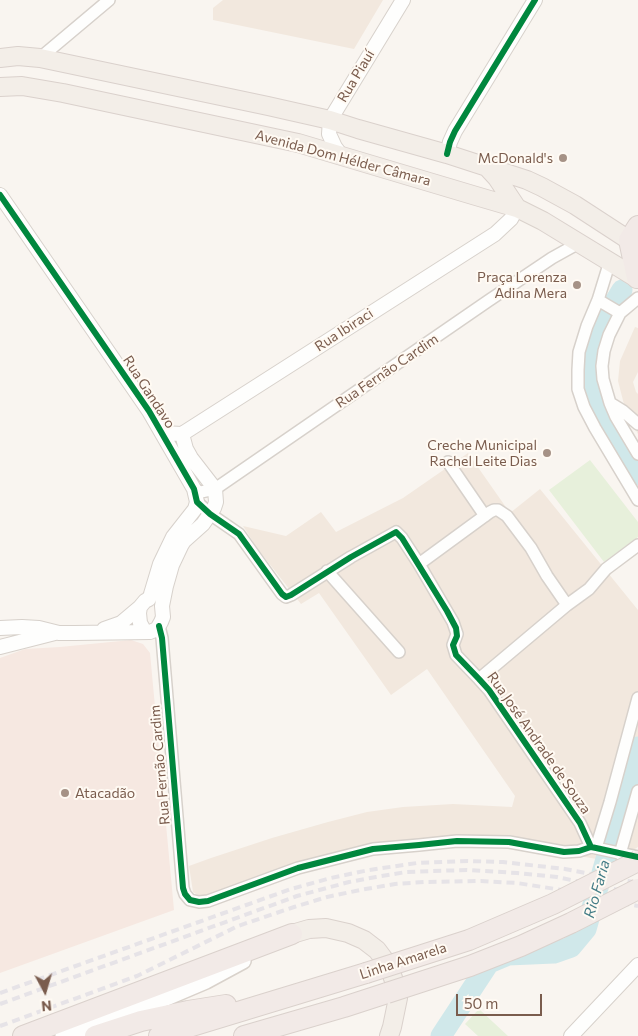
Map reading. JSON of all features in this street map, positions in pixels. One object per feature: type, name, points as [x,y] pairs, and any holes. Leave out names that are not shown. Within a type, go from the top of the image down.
[{"type":"highway","points":[[635,237],[637,278]]},
{"type":"highway","name":"Linha Amarela","points":[[159,1036],[469,940],[554,904],[610,852]]},
{"type":"highway","name":"Linha Amarela","points":[[244,1036],[344,1007],[470,966],[521,946],[638,889]]},
{"type":"highway","points":[[23,1036],[292,934]]},
{"type":"highway","points":[[95,1036],[141,1021],[188,1010],[300,993]]},
{"type":"highway","points":[[296,1036],[344,1007]]},
{"type":"main road","points":[[0,62],[18,56]]},
{"type":"main road","points":[[0,58],[18,56],[40,58],[330,120],[358,130],[447,154],[527,180],[635,237]]},
{"type":"main road","name":"Avenida Dom Hélder Câmara","points":[[0,86],[22,86],[63,93],[298,144],[341,155],[517,208],[543,221],[637,278]]},
{"type":"main road","points":[[486,166],[497,178],[517,208]]},
{"type":"main road","points":[[63,1036],[166,998],[206,981],[292,934],[326,928],[348,933],[364,940],[377,950],[389,966],[398,998],[389,1036]]},
{"type":"street","points":[[40,58],[109,0]]},
{"type":"street","name":"Rua Piauí","points":[[330,120],[403,0]]},
{"type":"street","points":[[447,154],[455,131],[535,0]]},
{"type":"street","points":[[330,120],[329,134],[341,155]]},
{"type":"street","name":"Rua Gandavo","points":[[0,195],[149,411],[196,496],[210,514],[239,534],[282,594],[286,596],[291,595],[327,571]]},
{"type":"street","name":"Rua Ibiraci","points":[[182,434],[494,234],[511,219],[517,208]]},
{"type":"street","name":"Rua Fernão Cardim","points":[[215,489],[488,301],[552,258],[579,243]]},
{"type":"street","points":[[610,261],[609,335],[602,366],[603,379],[616,417],[638,454]]},
{"type":"street","points":[[638,298],[610,307],[587,326],[579,352],[578,370],[578,389],[584,407],[594,428],[638,500]]},
{"type":"street","points":[[610,403],[623,410],[638,424]]},
{"type":"street","points":[[162,434],[182,434]]},
{"type":"street","name":"Rua Gandavo","points":[[182,434],[186,449],[191,458],[215,489]]},
{"type":"street","points":[[448,462],[484,516]]},
{"type":"street","points":[[4,630],[39,628],[74,633],[145,632],[154,631],[159,626],[163,617],[162,606],[172,565],[184,541],[203,524],[210,514],[216,502],[215,489],[201,492],[196,496],[195,509],[173,537],[139,613],[140,623],[145,632]]},
{"type":"street","points":[[399,652],[327,571],[396,532],[419,564],[484,516],[494,510],[502,511],[508,516],[531,548],[567,605]]},
{"type":"street","points":[[479,679],[567,605],[589,589],[606,569],[638,545]]},
{"type":"street","name":"Rua José Andrade de Souza","points":[[419,564],[456,628],[454,652],[488,690],[580,823],[610,852]]},
{"type":"street","points":[[97,632],[121,623],[145,603],[154,599],[162,606]]},
{"type":"street","name":"Rua Fernão Cardim","points":[[159,626],[183,888],[190,900],[208,901],[298,868],[373,849],[457,841],[509,842],[564,852],[610,852]]},
{"type":"street","points":[[0,647],[59,632]]},
{"type":"street","points":[[610,852],[610,802],[638,698]]},
{"type":"street","points":[[610,852],[638,791]]},
{"type":"street","points":[[610,852],[638,857]]},
{"type":"street","points":[[571,1036],[638,965]]},
{"type":"shaded area","points":[[223,0],[383,0],[354,49],[213,20],[213,8]]},
{"type":"shaded area","points":[[635,327],[638,328],[638,372],[633,382],[638,394],[638,434],[626,412],[618,381],[620,361]]},
{"type":"shaded area","points":[[468,453],[510,513],[540,489],[638,610],[638,847],[614,862],[562,853],[520,841],[347,852],[209,898],[199,896],[193,892],[189,866],[272,838],[328,822],[367,812],[403,807],[453,804],[512,807],[515,796],[427,669],[391,695],[319,593],[301,604],[257,548],[243,526],[286,536],[321,512],[336,532],[403,498]]},
{"type":"shaded area","points":[[131,640],[143,644],[150,653],[174,910],[0,973],[0,658],[25,649]]},
{"type":"green space","points":[[590,460],[638,522],[638,537],[604,562],[549,490]]},
{"type":"green space","points":[[479,1009],[508,1036],[478,1036],[465,1024]]},
{"type":"waterway","name":"Rio Faria","points":[[622,290],[596,333],[591,360],[591,384],[599,407],[638,475]]},
{"type":"waterway","name":"Rio Faria","points":[[441,1036],[489,963],[508,955],[554,953],[571,947],[586,929],[638,747]]},
{"type":"railway","points":[[0,993],[291,889],[369,870],[417,863],[503,862],[565,869],[638,883]]},
{"type":"railway","points":[[0,1004],[297,896],[376,877],[406,872],[467,870],[517,873],[557,877],[638,894]]},
{"type":"railway","points":[[0,1026],[137,976],[238,926],[327,897],[360,890],[395,884],[424,882],[481,881],[517,883],[562,890],[638,906]]},
{"type":"cycle path","points":[[447,154],[455,131],[535,0]]},
{"type":"cycle path","points":[[0,195],[149,411],[194,489],[197,502],[210,514],[239,534],[282,594],[286,597],[291,595],[351,557],[396,532],[402,538],[456,628],[457,636],[453,645],[456,655],[489,690],[580,823],[591,847]]},
{"type":"cycle path","points":[[159,626],[162,638],[183,888],[190,900],[208,901],[298,868],[373,849],[457,841],[509,842],[564,852],[579,851],[591,847],[638,857]]},
{"type":"place","name":"McDonald's","points":[[563,158]]},
{"type":"place","name":"Praça Lorenza Adina Mera","points":[[577,285]]},
{"type":"place","name":"Creche Municipal Rachel Leite Dias","points":[[547,453]]},
{"type":"place","name":"Atacadão","points":[[65,793]]}]
